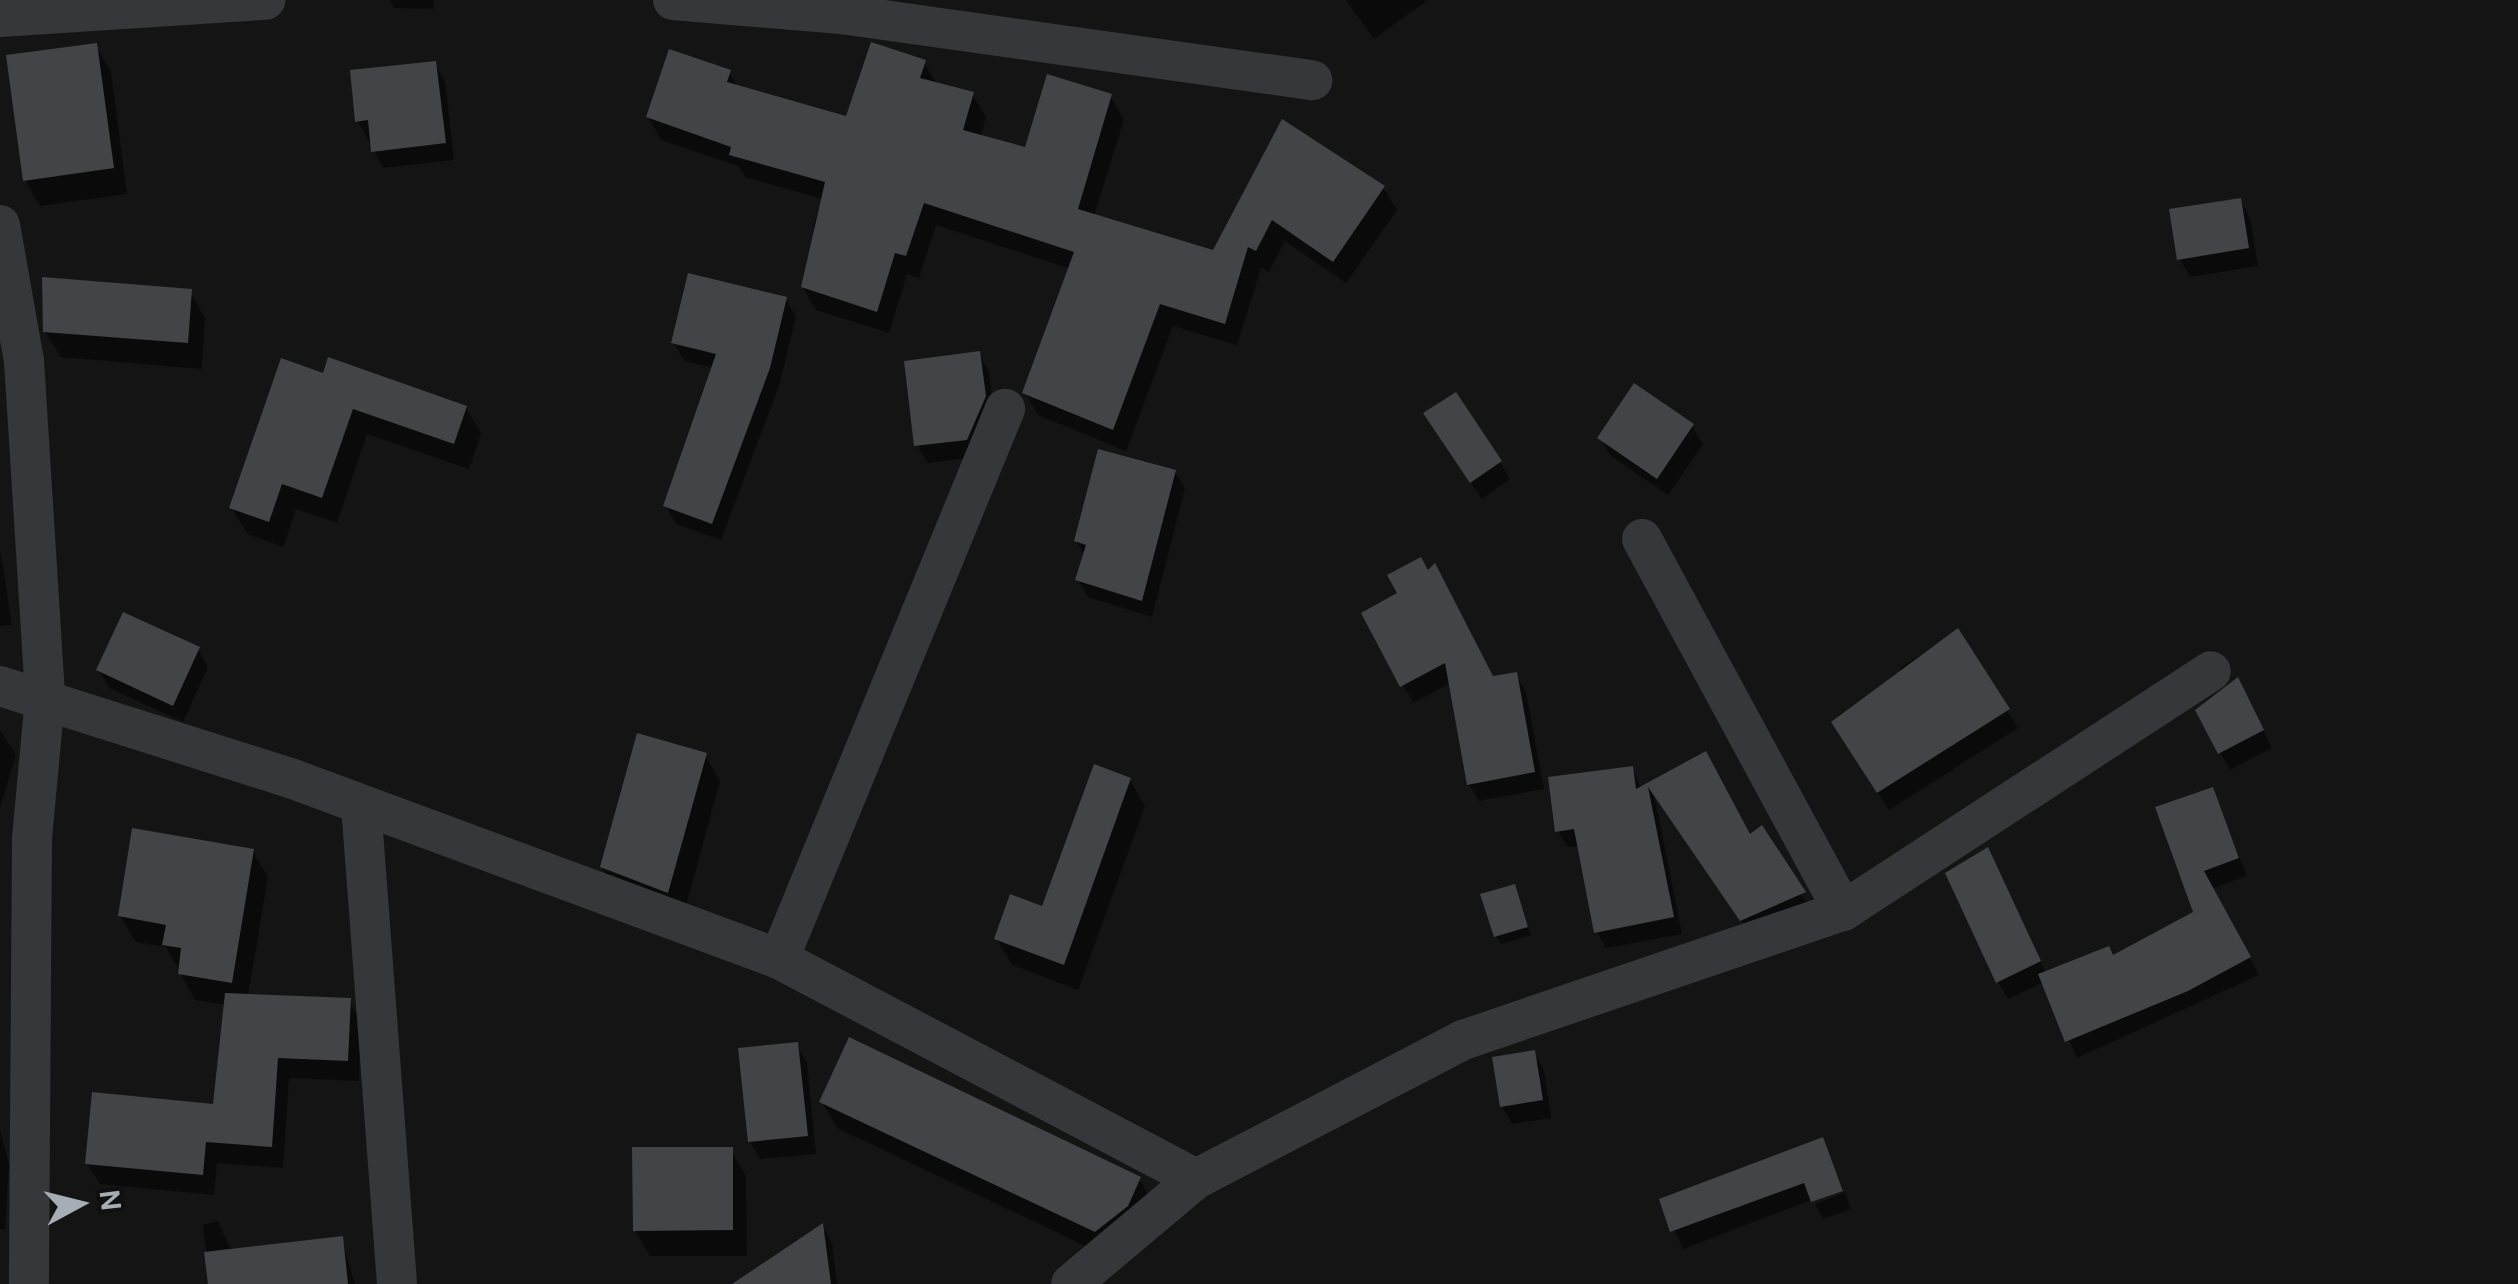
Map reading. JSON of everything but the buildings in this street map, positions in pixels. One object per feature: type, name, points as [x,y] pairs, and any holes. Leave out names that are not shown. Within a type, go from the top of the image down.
[{"type":"street","points":[[0,17],[265,0]]},
{"type":"street","points":[[672,0],[841,14],[1312,80]]},
{"type":"street","points":[[0,225],[26,379],[45,698],[32,839],[29,1284]]},
{"type":"street","points":[[779,959],[1005,409]]},
{"type":"street","points":[[1642,539],[1843,911]]},
{"type":"street","points":[[1071,1284],[1196,1179],[1463,1040],[1843,911],[2211,671]]},
{"type":"street","points":[[0,686],[361,805],[779,959],[1196,1179]]},
{"type":"street","points":[[361,805],[396,1284]]}]
